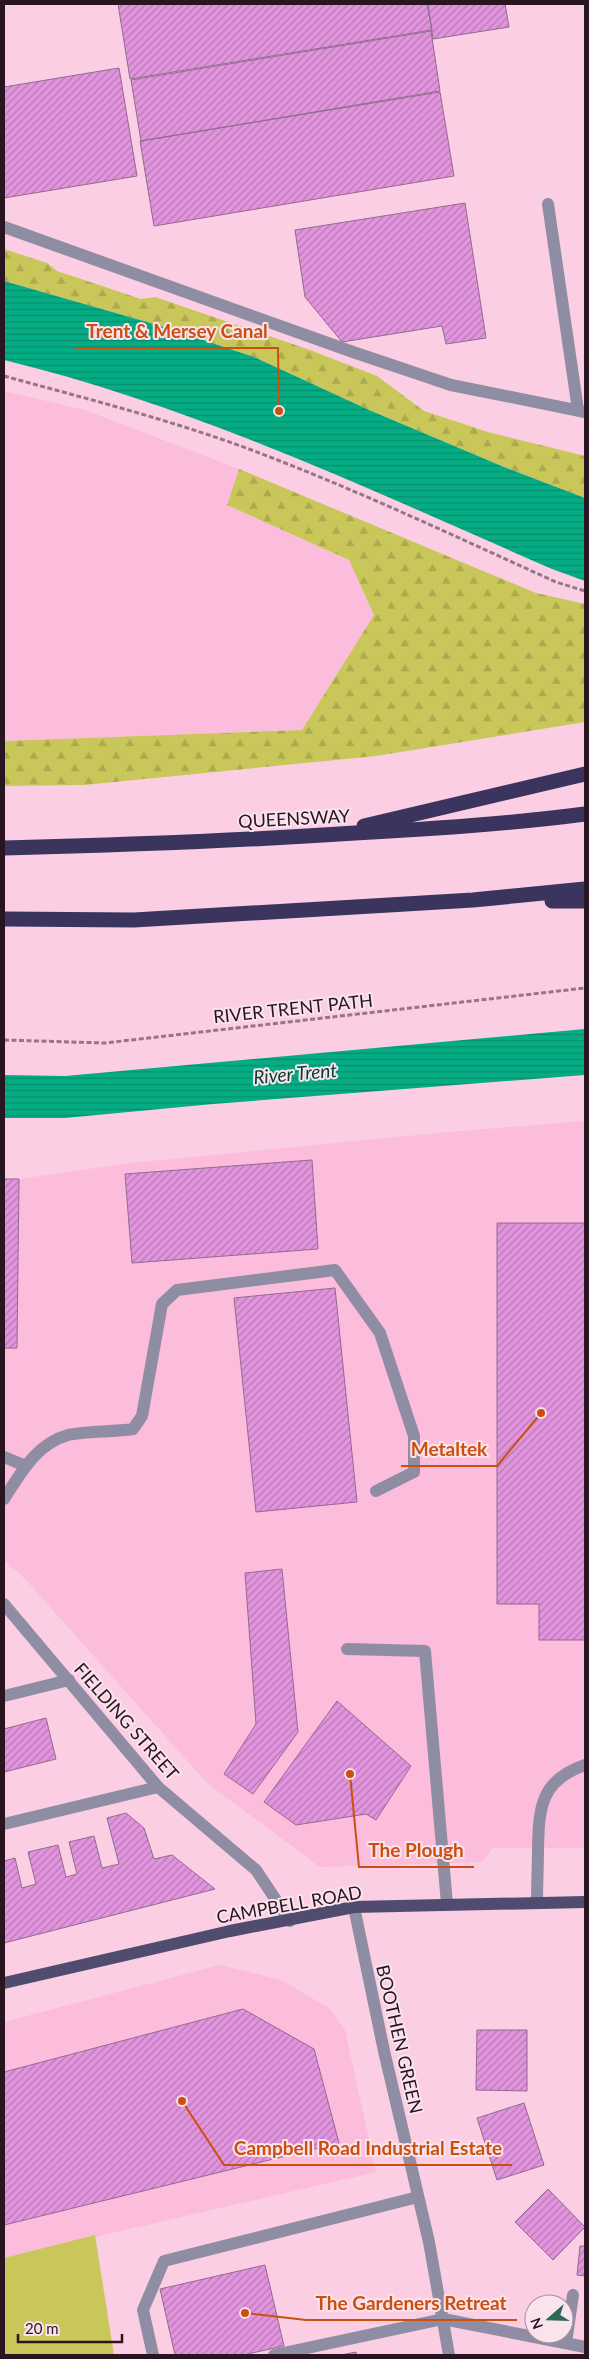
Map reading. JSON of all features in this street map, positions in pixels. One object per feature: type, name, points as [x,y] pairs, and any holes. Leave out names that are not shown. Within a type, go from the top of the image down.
[{"type":"highway","points":[[324,835],[585,774]]},
{"type":"highway","name":"QUEENSWAY","points":[[4,848],[140,844],[324,835],[508,824],[585,814]]},
{"type":"highway","points":[[4,919],[134,920],[473,900],[585,889]]},
{"type":"highway","points":[[473,900],[585,901]]},
{"type":"main road","name":"CAMPBELL ROAD","points":[[4,1982],[230,1931],[290,1921],[354,1907],[585,1902]]},
{"type":"street","points":[[4,227],[344,349],[451,384],[582,411],[548,204]]},
{"type":"street","points":[[4,1499],[26,1466],[47,1443],[69,1435],[133,1430],[142,1416],[162,1304],[177,1290],[335,1270],[380,1333],[414,1436],[414,1472],[376,1491]]},
{"type":"street","points":[[4,1457],[26,1466]]},
{"type":"street","name":"FIELDING STREET","points":[[4,1604],[158,1787],[256,1870],[290,1921]]},
{"type":"street","points":[[348,1649],[425,1651],[447,1904]]},
{"type":"street","points":[[4,1696],[69,1680]]},
{"type":"street","points":[[537,1902],[539,1810],[551,1786],[574,1769],[585,1765]]},
{"type":"street","points":[[4,1824],[158,1787]]},
{"type":"street","name":"BOOTHEN GREEN","points":[[354,1907],[384,2051],[429,2242],[448,2355]]},
{"type":"street","points":[[153,2355],[142,2310],[164,2261],[418,2197]]},
{"type":"street","points":[[274,2355],[443,2319],[524,2336]]},
{"type":"street","points":[[571,2344],[585,2347]]},
{"type":"path","points":[[4,376],[145,415],[274,458],[384,504],[556,582],[585,591]]},
{"type":"path","name":"RIVER TRENT PATH","points":[[4,1040],[105,1043],[585,988]]},
{"type":"shaded area","points":[[4,391],[85,410],[239,469],[227,505],[349,560],[374,615],[302,730],[4,741]]},
{"type":"shaded area","points":[[585,1121],[585,1848],[493,1848],[482,1862],[320,1867],[208,1784],[25,1579],[4,1560],[4,1179],[19,1179],[130,1163],[438,1133]]},
{"type":"shaded area","points":[[220,1965],[281,1980],[329,2008],[345,2030],[376,2172],[4,2258],[4,2022]]},
{"type":"green space","points":[[4,249],[47,263],[57,271],[141,299],[155,297],[310,350],[377,376],[424,411],[488,432],[585,456],[585,498],[504,467],[369,410],[254,357],[161,326],[4,281]]},
{"type":"green space","points":[[239,469],[536,593],[585,604],[585,722],[376,756],[84,785],[4,786],[4,741],[302,730],[374,615],[349,560],[227,505]]},
{"type":"green space","points":[[95,2235],[114,2355],[4,2355],[4,2258]]},
{"type":"water","points":[[4,281],[161,326],[254,357],[369,410],[504,467],[585,498],[585,581],[552,569],[282,452],[214,426],[145,401],[75,379],[4,360]]},
{"type":"water","name":"River Trent","points":[[585,1029],[585,1075],[213,1104],[65,1118],[4,1118],[4,1075],[65,1076]]},
{"type":"building","points":[[118,4],[427,4],[432,30],[130,79]]},
{"type":"building","points":[[428,4],[505,4],[509,27],[433,39]]},
{"type":"building","points":[[431,31],[440,91],[141,141],[131,80]]},
{"type":"building","points":[[119,68],[137,176],[4,198],[4,87]]},
{"type":"building","points":[[440,92],[454,176],[154,226],[140,141]]},
{"type":"building","points":[[465,203],[486,338],[446,344],[442,326],[342,342],[305,297],[295,230]]},
{"type":"building","points":[[312,1160],[318,1249],[132,1263],[125,1174]]},
{"type":"building","points":[[4,1179],[19,1179],[17,1348],[4,1348]]},
{"type":"building","points":[[497,1223],[585,1223],[585,1640],[539,1640],[539,1604],[497,1604]]},
{"type":"building","points":[[335,1288],[357,1502],[256,1512],[234,1298]]},
{"type":"building","points":[[282,1569],[298,1732],[253,1794],[224,1774],[256,1724],[245,1573]]},
{"type":"building","points":[[337,1701],[411,1766],[376,1820],[366,1814],[296,1825],[264,1802]]},
{"type":"building","points":[[46,1718],[56,1759],[4,1772],[4,1729]]},
{"type":"building","points":[[126,1813],[144,1828],[154,1859],[172,1855],[215,1889],[4,1943],[4,1861],[15,1858],[22,1888],[36,1884],[28,1852],[58,1845],[66,1877],[77,1874],[69,1842],[94,1836],[102,1868],[119,1864],[107,1818]]},
{"type":"building","points":[[243,2009],[314,2049],[339,2143],[4,2225],[4,2072]]},
{"type":"building","points":[[477,2030],[527,2030],[527,2091],[476,2090]]},
{"type":"building","points":[[524,2103],[544,2165],[497,2180],[477,2118]]},
{"type":"building","points":[[548,2189],[585,2227],[553,2260],[515,2222]]},
{"type":"building","points":[[580,2246],[585,2246],[585,2276],[577,2275]]},
{"type":"building","points":[[265,2265],[284,2346],[243,2355],[175,2355],[160,2289]]},
{"type":"building","points":[[356,2352],[357,2355],[341,2355]]},
{"type":"place","name":"Trent & Mersey Canal","points":[[279,411]]},
{"type":"place","name":"Metaltek","points":[[541,1413]]},
{"type":"place","name":"The Plough","points":[[350,1774]]},
{"type":"place","name":"Campbell Road Industrial Estate","points":[[182,2101]]},
{"type":"place","name":"The Gardeners Retreat","points":[[245,2313]]}]
